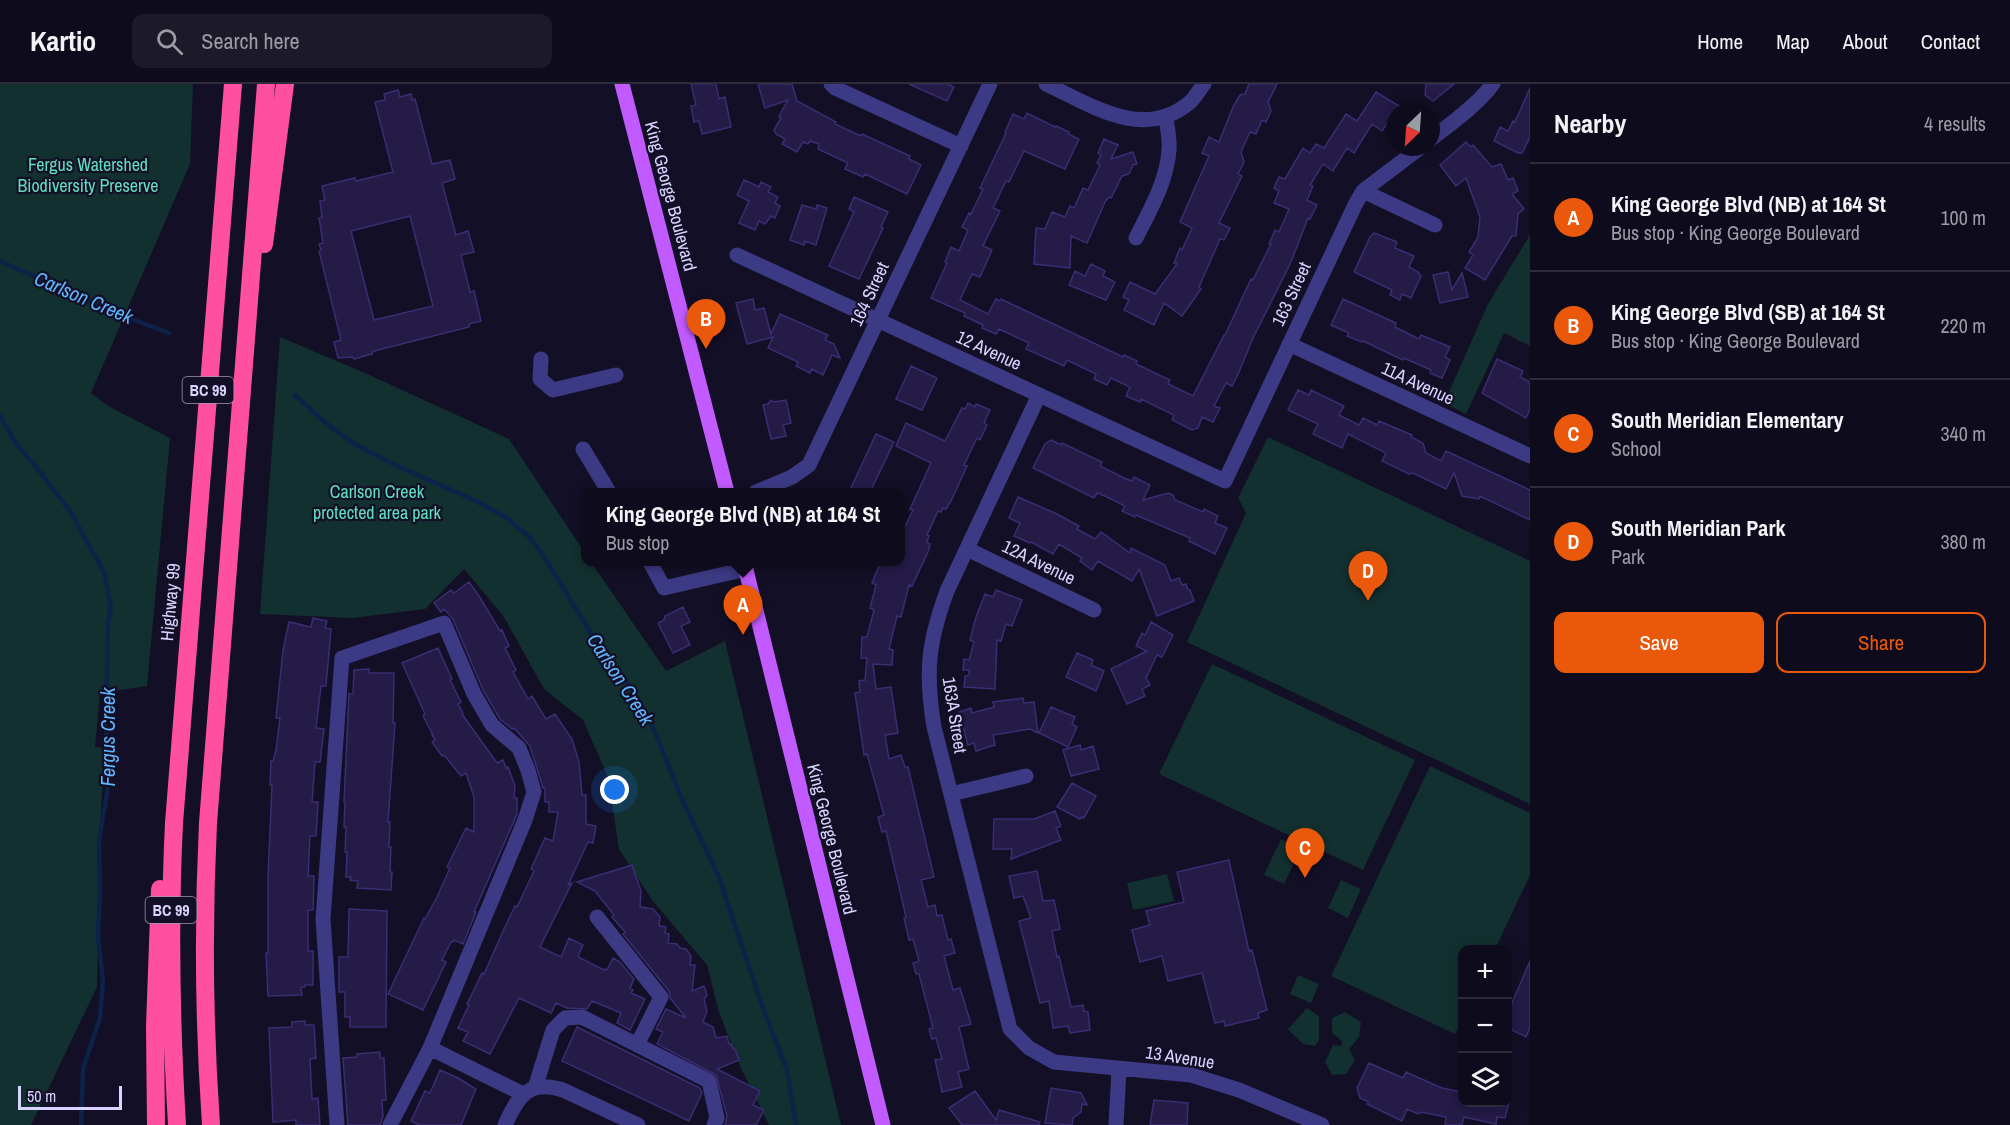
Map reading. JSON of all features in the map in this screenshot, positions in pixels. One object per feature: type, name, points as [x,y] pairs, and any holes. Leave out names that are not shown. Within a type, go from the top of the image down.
[{"type":"highway","name":"Highway 99","points":[[177,1125],[172,1025],[171,901],[175,802],[232,84]]},
{"type":"highway","name":"BC 99","points":[[211,1125],[205,982],[206,862],[211,766],[266,84]]},
{"type":"highway","points":[[240,397],[271,198],[285,84]]},
{"type":"highway","points":[[156,1125],[155,1026],[159,894],[183,696]]},
{"type":"main road","name":"King George Boulevard","points":[[622,84],[727,488]]},
{"type":"main road","name":"King George Boulevard","points":[[745,566],[883,1125]]},
{"type":"street","points":[[831,84],[835,88],[961,146]]},
{"type":"street","name":"164 Street","points":[[766,488],[792,477],[809,465],[990,84]]},
{"type":"street","points":[[1046,84],[1111,114],[1139,121],[1166,117],[1190,102],[1204,84]]},
{"type":"street","points":[[1440,132],[1462,116],[1486,94],[1493,84]]},
{"type":"street","points":[[1136,238],[1159,190],[1166,169],[1169,148],[1166,117]]},
{"type":"street","name":"163 Street","points":[[1225,481],[1355,204],[1363,191],[1409,156]]},
{"type":"street","points":[[1363,191],[1435,225]]},
{"type":"street","name":"12 Avenue","points":[[736,255],[1225,481]]},
{"type":"street","name":"11A Avenue","points":[[1289,344],[1530,456]]},
{"type":"street","points":[[541,359],[540,379],[553,390],[616,375]]},
{"type":"street","name":"163A Street","points":[[1029,1048],[1010,1029],[934,727],[928,694],[928,658],[935,623],[947,591],[1039,394]]},
{"type":"street","points":[[583,449],[607,488]]},
{"type":"street","name":"12A Avenue","points":[[966,549],[1094,610]]},
{"type":"street","points":[[653,566],[664,588],[741,566]]},
{"type":"street","points":[[337,1125],[323,919],[342,658],[444,623],[474,694],[492,725],[519,748],[534,792],[525,820],[430,1048],[390,1125]]},
{"type":"street","points":[[951,794],[1026,776]]},
{"type":"street","points":[[597,917],[661,997],[637,1045]]},
{"type":"street","points":[[505,1125],[513,1106],[529,1091],[553,1030],[565,1018],[582,1017],[709,1081],[717,1118],[714,1125]]},
{"type":"street","points":[[430,1048],[529,1091],[552,1087],[563,1090],[638,1125]]},
{"type":"street","name":"13 Avenue","points":[[1029,1048],[1054,1062],[1191,1075],[1219,1082],[1321,1125]]},
{"type":"street","points":[[1116,1125],[1119,1069]]},
{"type":"green space","name":"Fergus Watershed Biodiversity Preserve","points":[[0,84],[193,84],[190,164],[91,393],[108,406],[170,438],[147,686],[100,693],[95,747],[105,748],[100,828],[97,987],[31,1125],[0,1125]]},
{"type":"green space","points":[[1530,235],[1530,346],[1504,333],[1466,414],[1444,403],[1488,304]]},
{"type":"green space","name":"Carlson Creek protected area park","points":[[280,337],[509,439],[581,547],[581,566],[594,566],[666,671],[725,641],[841,1125],[769,1125],[740,1066],[719,1012],[707,965],[652,900],[619,849],[608,777],[583,720],[544,689],[504,617],[464,569],[425,609],[353,618],[260,614]]},
{"type":"green space","points":[[1268,437],[1530,561],[1530,804],[1187,642],[1246,513],[1238,498]]},
{"type":"green space","points":[[1212,664],[1415,760],[1363,870],[1159,774]]},
{"type":"green space","points":[[1430,766],[1530,813],[1530,875],[1497,945],[1458,945],[1458,1028],[1455,1034],[1331,976]]},
{"type":"green space","points":[[1281,839],[1301,848],[1284,884],[1264,875]]},
{"type":"green space","points":[[1167,874],[1174,901],[1133,910],[1127,883]]},
{"type":"green space","points":[[1341,880],[1361,889],[1348,918],[1328,908]]},
{"type":"green space","points":[[1298,975],[1319,984],[1311,1003],[1290,994]]},
{"type":"green space","points":[[1307,1008],[1319,1016],[1319,1040],[1315,1046],[1303,1044],[1288,1029]]},
{"type":"green space","points":[[1345,1012],[1361,1022],[1359,1037],[1349,1049],[1355,1060],[1346,1074],[1332,1075],[1325,1062],[1333,1045],[1341,1046],[1342,1041],[1332,1033],[1332,1018]]},
{"type":"building","points":[[691,84],[716,84],[719,99],[725,97],[731,127],[702,134],[699,121],[694,122],[691,106],[696,105]]},
{"type":"building","points":[[758,84],[792,84],[797,101],[836,122],[835,124],[910,156],[909,159],[921,165],[907,194],[865,174],[863,177],[845,169],[848,163],[818,149],[819,144],[810,141],[808,144],[803,142],[797,152],[782,144],[785,139],[776,134],[774,130],[788,100],[765,108]]},
{"type":"building","points":[[909,84],[948,84],[954,87],[947,101]]},
{"type":"building","points":[[1249,84],[1277,84],[1268,102],[1271,111],[1266,122],[1262,120],[1256,134],[1250,132],[1241,152],[1244,162],[1238,174],[1242,176],[1219,223],[1230,228],[1224,240],[1220,239],[1199,287],[1201,289],[1182,316],[1164,303],[1154,325],[1124,310],[1129,300],[1123,297],[1130,282],[1155,294],[1177,264],[1174,263],[1180,248],[1182,250],[1192,228],[1180,222],[1209,156],[1202,153],[1209,137],[1219,142],[1233,107],[1240,95],[1245,94]]},
{"type":"building","points":[[1426,84],[1454,84],[1433,101],[1425,95]]},
{"type":"building","points":[[1530,88],[1530,137],[1522,153],[1518,153],[1494,141],[1500,127],[1508,131],[1513,121],[1515,122]]},
{"type":"building","points":[[398,90],[400,97],[411,94],[412,100],[415,99],[432,164],[450,160],[455,179],[442,183],[456,235],[468,231],[474,252],[461,255],[470,292],[474,291],[481,321],[469,324],[469,327],[378,350],[354,359],[353,357],[338,358],[334,342],[341,340],[319,251],[321,250],[319,244],[323,243],[319,218],[322,217],[320,201],[325,200],[322,186],[393,172],[375,102],[385,100],[384,94]],"holes":[[[410,216],[433,306],[374,320],[351,231]]]},
{"type":"building","points":[[1376,92],[1392,102],[1386,102],[1386,125],[1382,131],[1372,124],[1354,153],[1347,148],[1333,171],[1323,164],[1310,185],[1313,186],[1307,200],[1317,205],[1310,219],[1308,218],[1291,262],[1232,386],[1226,383],[1214,406],[1220,408],[1213,422],[1202,417],[1198,428],[1192,430],[1172,420],[1174,415],[1141,399],[1140,402],[1126,396],[1130,387],[1111,378],[1107,385],[1094,379],[1096,374],[1067,360],[1064,366],[1026,349],[1029,343],[999,329],[996,334],[982,328],[983,325],[964,316],[965,313],[931,298],[947,263],[945,262],[951,247],[959,251],[968,230],[962,227],[983,189],[980,188],[1013,114],[1024,119],[1027,113],[1079,139],[1065,169],[1024,151],[993,208],[1000,211],[983,246],[992,250],[980,277],[972,274],[960,300],[988,314],[996,299],[1000,301],[1001,299],[1123,357],[1124,355],[1137,361],[1136,364],[1170,380],[1168,384],[1193,396],[1251,279],[1253,280],[1271,244],[1269,244],[1275,230],[1279,232],[1289,209],[1274,203],[1279,191],[1274,188],[1279,177],[1285,179],[1303,148],[1310,153],[1316,144],[1324,148],[1346,114],[1357,121]]},
{"type":"building","points":[[1104,139],[1118,145],[1111,159],[1133,152],[1137,164],[1133,165],[1129,174],[1122,176],[1111,198],[1109,197],[1105,202],[1087,243],[1071,236],[1070,268],[1034,264],[1036,228],[1045,229],[1052,212],[1065,217],[1070,206],[1074,208],[1083,188],[1088,190],[1100,165],[1097,163],[1101,155],[1098,153]]},
{"type":"building","points":[[1466,142],[1471,147],[1473,145],[1492,167],[1501,164],[1508,180],[1513,178],[1518,191],[1512,194],[1524,209],[1518,214],[1516,236],[1512,236],[1485,280],[1465,268],[1473,255],[1469,252],[1478,237],[1480,217],[1466,178],[1456,186],[1440,165]]},
{"type":"building","points":[[744,180],[759,187],[761,182],[771,187],[768,192],[778,197],[775,203],[780,206],[775,218],[771,216],[765,224],[759,221],[755,230],[739,223],[749,201],[737,195]]},
{"type":"building","points":[[854,197],[888,212],[859,279],[829,266],[854,212],[849,209]]},
{"type":"building","points":[[802,205],[816,209],[817,205],[827,208],[816,245],[805,241],[804,245],[790,240]]},
{"type":"building","points":[[1374,233],[1397,242],[1395,248],[1414,256],[1409,267],[1421,276],[1411,298],[1402,294],[1400,300],[1390,295],[1392,290],[1354,272]]},
{"type":"building","points":[[1091,264],[1105,271],[1103,276],[1115,282],[1106,300],[1069,285],[1075,271],[1085,276]]},
{"type":"building","points":[[1448,272],[1452,290],[1462,273],[1468,297],[1440,303],[1433,275]]},
{"type":"building","points":[[753,299],[755,310],[764,308],[771,334],[780,314],[828,335],[825,340],[834,344],[840,358],[832,355],[823,375],[812,369],[810,373],[796,366],[798,362],[768,348],[773,337],[747,344],[736,303]]},
{"type":"building","points":[[1343,299],[1396,323],[1395,327],[1419,339],[1421,335],[1450,347],[1445,357],[1450,360],[1442,378],[1430,373],[1431,370],[1404,358],[1403,360],[1347,336],[1349,333],[1331,325]]},
{"type":"building","points":[[1497,359],[1523,371],[1520,377],[1530,382],[1530,409],[1526,418],[1482,393]]},
{"type":"building","points":[[911,366],[937,378],[922,410],[896,399]]},
{"type":"building","points":[[1298,390],[1309,395],[1311,390],[1344,406],[1339,415],[1359,425],[1363,418],[1377,425],[1379,421],[1412,435],[1411,437],[1423,443],[1426,453],[1441,461],[1446,451],[1530,490],[1530,520],[1480,496],[1479,499],[1462,496],[1454,473],[1446,489],[1382,461],[1386,453],[1348,434],[1342,448],[1313,434],[1318,424],[1288,410]]},
{"type":"building","points":[[771,400],[774,402],[786,400],[791,423],[783,425],[786,436],[771,439],[763,405],[768,404]]},
{"type":"building","points":[[968,403],[990,410],[984,423],[987,425],[980,440],[977,438],[964,465],[967,466],[951,501],[946,509],[938,511],[927,535],[929,536],[927,542],[930,544],[928,552],[912,586],[909,585],[901,617],[897,616],[889,649],[893,650],[892,665],[873,664],[876,689],[891,687],[898,733],[885,735],[889,759],[901,755],[905,767],[908,767],[934,877],[921,880],[928,907],[935,905],[937,916],[942,915],[948,940],[951,939],[955,953],[944,956],[953,990],[960,988],[971,1024],[959,1027],[969,1069],[958,1072],[962,1087],[942,1092],[935,1060],[942,1059],[936,1038],[932,1039],[929,1029],[933,1028],[919,974],[916,974],[913,963],[919,961],[913,939],[909,940],[904,918],[906,917],[886,831],[882,832],[878,817],[884,815],[867,754],[864,755],[855,693],[860,692],[859,681],[865,680],[867,658],[861,658],[862,637],[867,637],[874,610],[870,608],[876,585],[872,583],[879,566],[905,566],[905,527],[913,510],[910,509],[931,463],[896,446],[906,423],[945,441],[962,408],[965,409]]},
{"type":"building","points":[[876,434],[894,442],[872,488],[851,488]]},
{"type":"building","points":[[1051,440],[1102,462],[1100,466],[1124,478],[1132,481],[1134,477],[1150,485],[1143,500],[1168,493],[1173,495],[1175,500],[1218,516],[1215,523],[1227,528],[1215,554],[1189,541],[1190,538],[1122,511],[1125,506],[1105,496],[1097,493],[1094,498],[1033,468],[1045,444]]},
{"type":"building","points":[[1018,497],[1079,526],[1077,529],[1095,539],[1101,532],[1130,553],[1131,548],[1165,565],[1171,581],[1179,578],[1182,585],[1186,584],[1194,601],[1157,616],[1139,569],[1132,581],[1098,561],[1092,570],[1080,561],[1082,558],[1059,544],[1053,554],[1014,536],[1020,523],[1009,518]]},
{"type":"building","points":[[469,582],[500,631],[502,630],[509,646],[505,648],[516,670],[513,672],[528,699],[532,696],[546,719],[555,714],[572,739],[579,762],[582,795],[586,795],[586,824],[596,826],[593,843],[588,842],[568,885],[572,883],[540,947],[561,957],[569,938],[583,945],[578,956],[580,958],[604,970],[607,970],[613,958],[620,962],[634,979],[630,988],[633,990],[631,993],[645,999],[630,1030],[617,1023],[621,1013],[592,1001],[587,1009],[567,1008],[556,1003],[551,1013],[519,998],[490,1054],[463,1041],[468,1032],[458,1028],[482,973],[484,974],[515,906],[517,907],[534,871],[531,869],[545,838],[553,841],[558,812],[549,812],[549,802],[545,802],[545,788],[543,788],[530,746],[514,728],[512,729],[500,719],[483,690],[453,619],[444,609],[441,612],[434,603],[451,590],[454,593]]},
{"type":"building","points":[[996,590],[1022,600],[1012,626],[1006,624],[1001,641],[997,640],[995,689],[964,687],[965,676],[969,675],[969,670],[963,670],[964,659],[969,660],[974,642],[970,640],[976,617],[985,594],[993,597]]},
{"type":"building","points":[[683,607],[690,622],[681,626],[690,645],[673,653],[658,623],[664,620],[665,616]]},
{"type":"building","points":[[313,618],[327,621],[325,628],[331,629],[326,686],[321,686],[316,728],[324,729],[320,762],[315,762],[312,802],[318,802],[316,836],[310,836],[308,876],[314,876],[313,910],[308,910],[308,951],[313,951],[313,985],[301,987],[302,995],[268,996],[266,953],[268,953],[271,761],[273,761],[276,750],[280,718],[276,718],[283,650],[289,622],[311,627]]},
{"type":"building","points":[[1151,622],[1173,635],[1162,657],[1157,655],[1146,678],[1150,685],[1142,689],[1145,696],[1127,704],[1111,669],[1147,651],[1136,646],[1142,633],[1145,635]]},
{"type":"building","points":[[438,648],[461,702],[458,704],[462,714],[497,763],[503,760],[506,768],[508,767],[515,786],[514,798],[517,798],[517,814],[474,912],[476,912],[463,944],[454,940],[451,942],[442,960],[446,962],[423,1010],[388,994],[424,918],[437,897],[450,868],[447,867],[466,828],[474,832],[474,797],[466,773],[461,776],[432,742],[435,740],[402,663]]},
{"type":"building","points":[[1077,653],[1093,660],[1091,665],[1104,671],[1096,691],[1066,677]]},
{"type":"building","points":[[369,669],[369,673],[394,673],[393,723],[395,723],[388,822],[390,822],[391,890],[357,888],[358,881],[346,877],[344,802],[349,694],[353,694],[354,670]]},
{"type":"building","points":[[1023,698],[1024,703],[1034,702],[1038,733],[1030,729],[993,735],[995,745],[976,751],[974,743],[968,745],[959,712],[971,708],[972,713],[994,707],[993,702]]},
{"type":"building","points":[[1051,707],[1075,717],[1072,724],[1077,727],[1068,747],[1039,733]]},
{"type":"building","points":[[1080,745],[1081,750],[1093,746],[1099,769],[1071,776],[1063,750]]},
{"type":"building","points":[[1072,783],[1096,796],[1084,818],[1080,819],[1057,807]]},
{"type":"building","points":[[1055,811],[1061,826],[1056,828],[1061,840],[1011,859],[1012,849],[993,849],[994,819],[1034,819]]},
{"type":"building","points":[[1229,860],[1249,951],[1252,950],[1267,1010],[1258,1013],[1259,1018],[1225,1026],[1224,1021],[1215,1023],[1202,973],[1168,981],[1162,956],[1140,962],[1132,930],[1150,925],[1146,911],[1184,902],[1177,872]]},
{"type":"building","points":[[632,865],[641,891],[640,907],[653,909],[660,917],[659,926],[666,927],[665,933],[669,934],[668,943],[677,944],[680,948],[686,949],[691,956],[690,965],[695,965],[692,991],[704,986],[707,995],[704,999],[707,1011],[703,1022],[713,1027],[716,1038],[727,1036],[729,1044],[735,1049],[739,1060],[717,1069],[760,1091],[753,1105],[764,1110],[756,1125],[725,1125],[727,1116],[716,1075],[657,1044],[663,1032],[656,1029],[666,1009],[686,1018],[670,998],[669,991],[623,934],[625,932],[612,917],[614,915],[595,891],[577,882]]},
{"type":"building","points":[[1037,871],[1043,901],[1054,900],[1060,929],[1052,931],[1071,1007],[1083,1005],[1084,1011],[1088,1012],[1090,1030],[1070,1033],[1068,1026],[1053,1028],[1049,1001],[1040,1003],[1019,921],[1031,918],[1023,896],[1014,898],[1009,876]]},
{"type":"building","points":[[349,909],[387,911],[386,1027],[350,1027],[350,1017],[345,1017],[345,992],[339,992],[339,957],[348,957]]},
{"type":"building","points":[[1530,961],[1530,1027],[1526,1037],[1512,1030],[1512,1003]]},
{"type":"building","points":[[305,1021],[305,1025],[314,1025],[316,1058],[310,1059],[312,1099],[318,1098],[320,1125],[296,1125],[296,1120],[273,1122],[269,1028],[292,1027],[292,1022]]},
{"type":"building","points":[[577,1027],[700,1088],[702,1093],[689,1121],[562,1061]]},
{"type":"building","points":[[380,1052],[380,1058],[384,1058],[386,1100],[382,1100],[383,1117],[380,1125],[348,1125],[343,1058]]},
{"type":"building","points":[[1369,1063],[1403,1078],[1406,1072],[1442,1088],[1458,1091],[1458,1107],[1508,1107],[1505,1118],[1497,1117],[1496,1124],[1464,1117],[1462,1125],[1445,1125],[1446,1117],[1421,1112],[1418,1114],[1407,1109],[1402,1121],[1367,1104],[1369,1102],[1360,1098],[1357,1088]]},
{"type":"building","points":[[440,1070],[476,1089],[461,1125],[419,1125],[411,1121],[425,1091],[430,1093]]},
{"type":"building","points":[[1051,1088],[1081,1093],[1087,1105],[1082,1104],[1081,1112],[1073,1118],[1072,1125],[1045,1123]]},
{"type":"building","points":[[975,1091],[996,1120],[999,1110],[1040,1122],[1039,1125],[962,1125],[949,1108]]},
{"type":"building","points":[[1154,1100],[1188,1103],[1187,1125],[1150,1125]]},
{"type":"waterway","name":"Carlson Creek","points":[[0,261],[113,312],[169,333]]},
{"type":"waterway","name":"Carlson Creek","points":[[295,395],[351,442],[507,518],[529,537],[543,555],[598,645],[633,690],[655,732],[681,797],[718,875],[764,1011],[787,1070],[796,1125]]},
{"type":"waterway","name":"Fergus Creek","points":[[0,415],[16,444],[70,511],[104,572],[111,607],[108,622],[106,728],[110,774],[99,841],[98,935],[103,982],[100,1018],[83,1069],[81,1125]]},
{"type":"place","name":"King George Blvd (SB) at 164 St","points":[[706,349]]},
{"type":"place","name":"South Meridian Park","points":[[1368,601]]},
{"type":"place","name":"King George Blvd (NB) at 164 St","points":[[743,635]]},
{"type":"place","name":"South Meridian Elementary","points":[[1305,878]]}]
